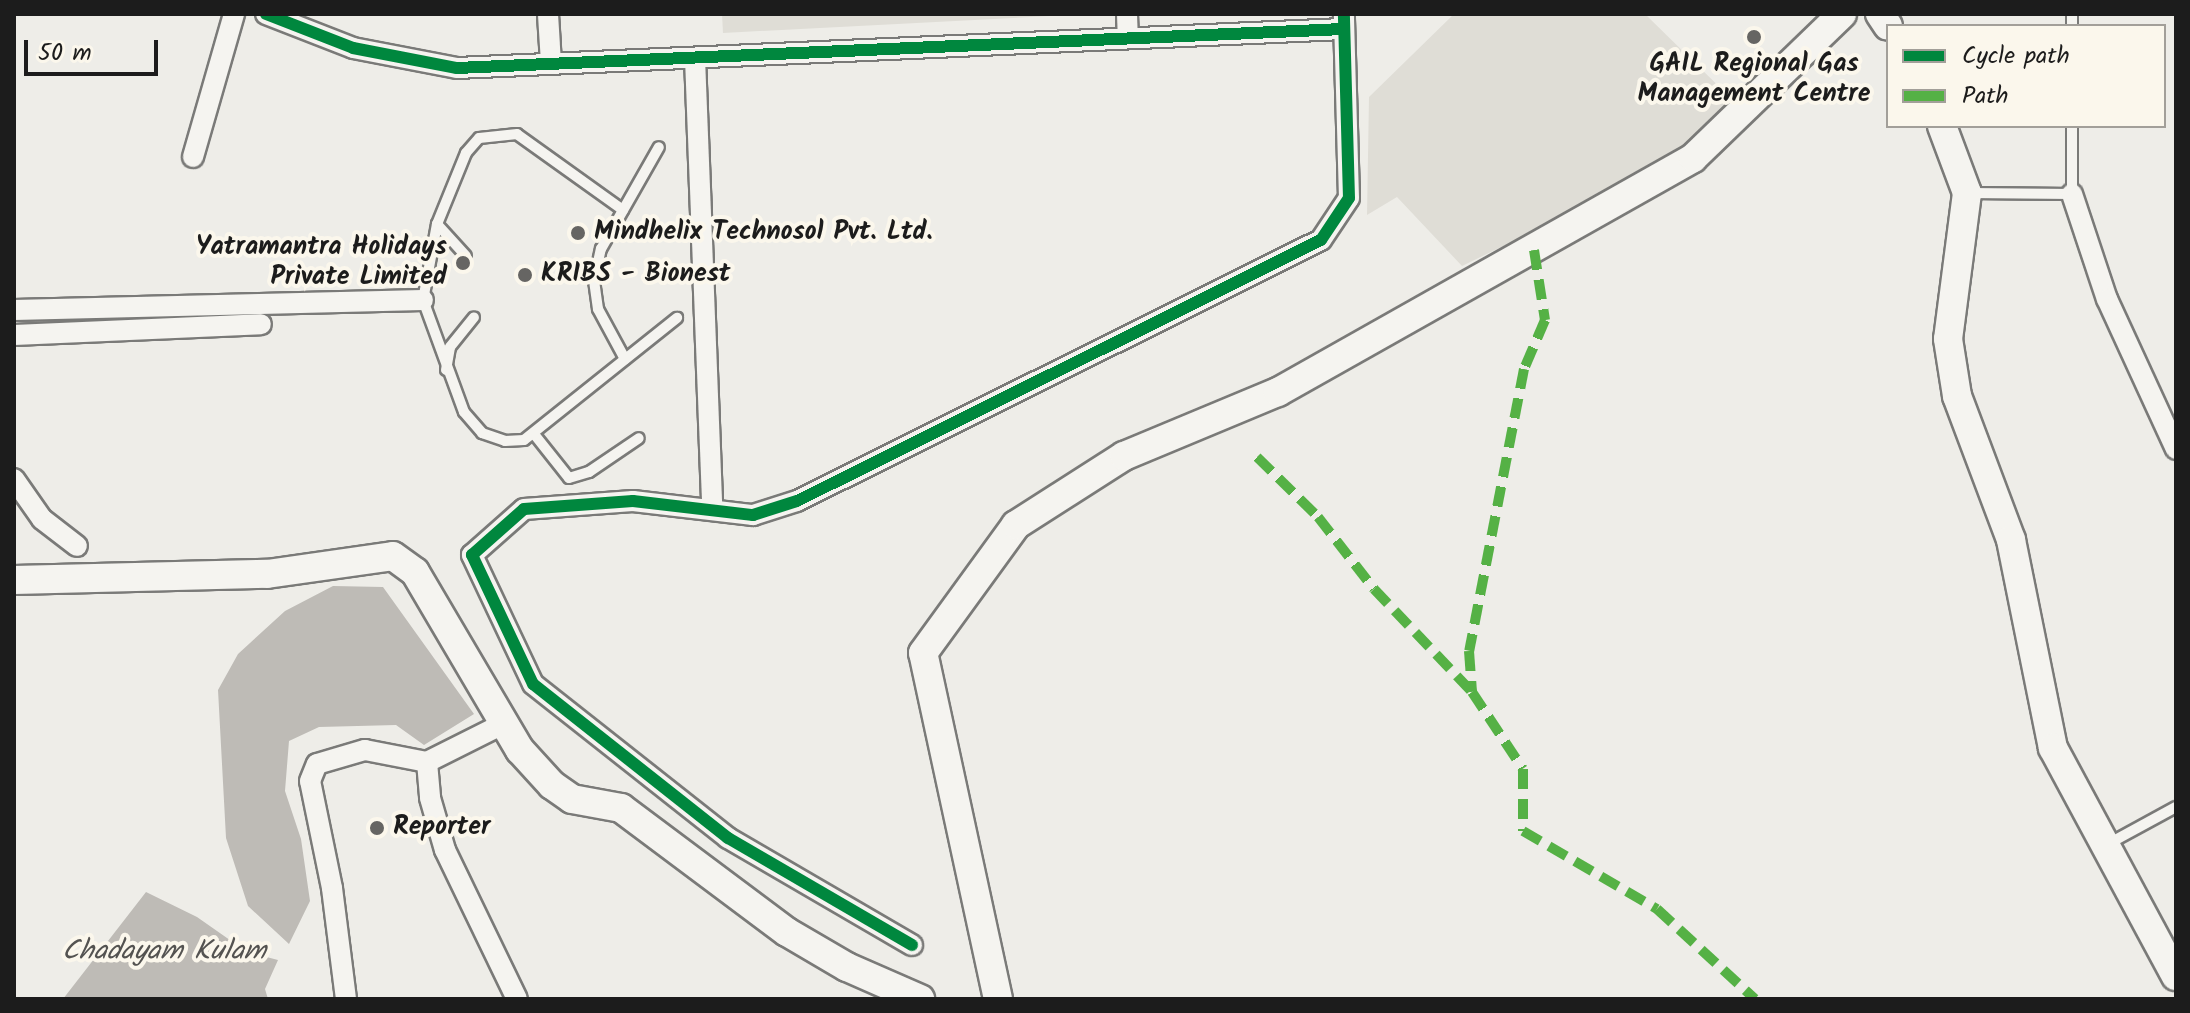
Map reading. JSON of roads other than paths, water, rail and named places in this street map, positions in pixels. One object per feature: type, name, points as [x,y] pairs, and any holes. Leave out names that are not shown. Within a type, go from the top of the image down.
[{"type":"street","points":[[193,157],[234,14]]},
{"type":"street","points":[[266,14],[353,48],[457,68],[1128,37],[1344,22],[1349,198],[1321,240],[797,501],[753,515],[712,507],[633,501],[524,509],[472,555],[533,684],[728,838],[912,945]]},
{"type":"street","points":[[548,14],[551,63]]},
{"type":"street","points":[[1127,14],[1128,37]]},
{"type":"street","points":[[998,999],[923,653],[1016,525],[1124,456],[1278,392],[1693,158],[1842,14]]},
{"type":"street","points":[[695,58],[712,507]]},
{"type":"street","points":[[1943,128],[1967,193],[1948,339],[1957,396],[2011,540],[2053,748],[2176,976]]},
{"type":"street","points":[[2072,194],[2107,299],[2176,449]]},
{"type":"street","points":[[14,310],[423,300]]},
{"type":"street","points":[[14,335],[261,324]]},
{"type":"street","points":[[14,479],[42,519],[77,546]]},
{"type":"street","points":[[14,580],[267,574],[393,556],[415,572],[520,750],[572,799],[621,808],[787,932],[847,967],[920,999]]},
{"type":"street","points":[[346,999],[310,781],[317,764],[365,750],[427,762],[505,723]]},
{"type":"street","points":[[427,762],[430,798],[445,850],[517,999]]},
{"type":"lane","points":[[1967,193],[2072,194],[2072,128]]},
{"type":"lane","points":[[623,210],[538,145],[517,134],[479,138],[466,153],[437,224],[423,300],[446,372],[464,412],[482,433],[505,441],[534,434],[677,318]]},
{"type":"lane","points":[[625,359],[598,309],[594,281],[601,249],[659,147]]},
{"type":"lane","points":[[437,224],[466,256]]},
{"type":"lane","points":[[446,372],[450,347],[474,317]]},
{"type":"lane","points":[[534,434],[569,478],[589,472],[639,438]]},
{"type":"lane","points":[[2106,845],[2176,807]]},
{"type":"water","points":[[333,586],[383,587],[474,714],[424,745],[396,725],[319,727],[289,741],[285,791],[301,839],[310,901],[289,944],[248,906],[226,838],[218,690],[238,654],[285,611]]},
{"type":"water","name":"Chadayam Kulam","points":[[146,892],[197,917],[247,952],[278,960],[265,989],[268,999],[63,999]]},
{"type":"place","name":"GAIL Regional Gas Management Centre","points":[[1754,37]]},
{"type":"place","name":"Mindhelix Technosol Pvt. Ltd.","points":[[578,233]]},
{"type":"place","name":"Yatramantra Holidays Private Limited","points":[[463,263]]},
{"type":"place","name":"KRIBS - Bionest","points":[[525,275]]},
{"type":"place","name":"Reporter","points":[[377,828]]}]
